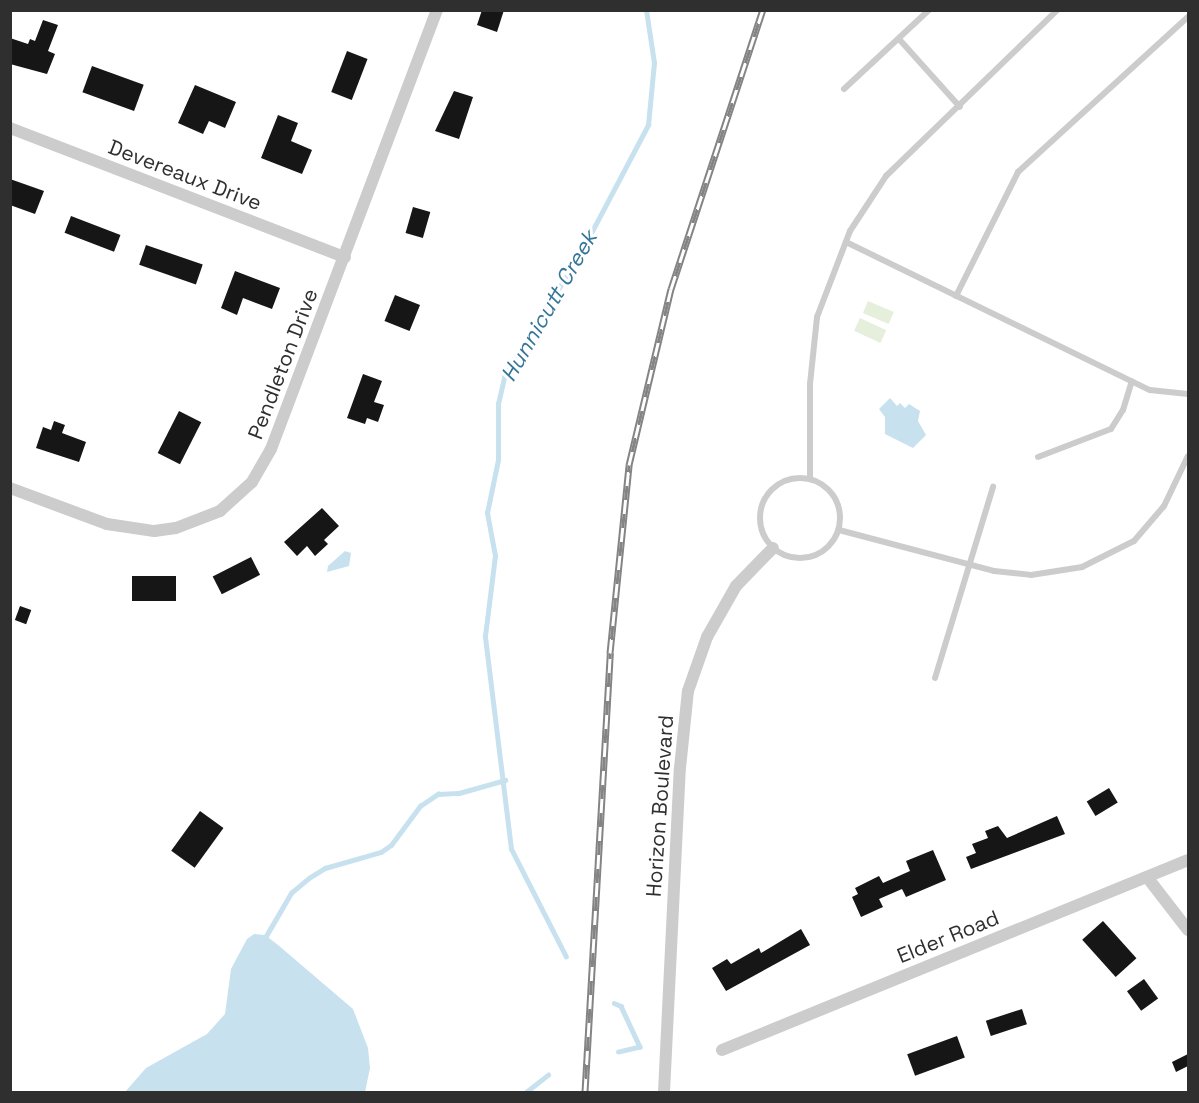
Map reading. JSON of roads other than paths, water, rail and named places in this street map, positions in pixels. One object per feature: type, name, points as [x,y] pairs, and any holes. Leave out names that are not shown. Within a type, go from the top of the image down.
[{"type":"street","name":"Pendleton Drive","points":[[10,488],[107,524],[133,530],[176,528],[220,511],[237,498],[264,466],[437,10]]},
{"type":"street","name":"Devereaux Drive","points":[[10,128],[345,257]]},
{"type":"street","name":"Horizon Boulevard","points":[[664,1092],[680,768],[688,691],[707,637],[736,586],[773,548]]},
{"type":"street","name":"Elder Road","points":[[722,1050],[1188,860]]},
{"type":"street","points":[[1147,877],[1188,930]]},
{"type":"lane","points":[[844,89],[929,10]]},
{"type":"lane","points":[[810,478],[810,384],[817,317],[846,242],[886,176],[960,107],[1057,10]]},
{"type":"lane","points":[[956,296],[1018,172],[1188,17]]},
{"type":"lane","points":[[899,39],[960,107]]},
{"type":"lane","points":[[846,242],[1150,390],[1188,394]]},
{"type":"lane","points":[[1038,457],[1111,429],[1123,410],[1132,381]]},
{"type":"lane","points":[[838,530],[970,563],[1031,575],[1082,567],[1134,542],[1164,506],[1188,456]]},
{"type":"lane","points":[[810,478],[822,484],[838,504],[838,530],[823,551],[810,557],[784,555],[773,548],[760,525],[765,499],[784,481],[810,478]]},
{"type":"lane","points":[[935,678],[993,487]]},
{"type":"water","points":[[890,398],[897,406],[900,403],[905,408],[909,404],[920,411],[918,421],[926,435],[913,448],[885,434],[885,417],[879,409]]},
{"type":"water","points":[[345,551],[351,553],[349,566],[327,572],[328,566]]},
{"type":"water","points":[[254,934],[265,935],[353,1009],[368,1048],[370,1068],[365,1092],[125,1092],[146,1068],[207,1034],[225,1014],[231,969],[247,939]]},
{"type":"waterway","name":"Hunnicutt Creek","points":[[566,957],[511,849],[485,636],[495,556],[487,513],[498,460],[498,404],[504,377],[580,254],[648,125],[654,63],[646,10]]},
{"type":"waterway","points":[[266,936],[291,893],[309,878],[325,868],[381,852],[391,845],[420,806],[438,794],[459,793],[505,780]]},
{"type":"waterway","points":[[614,1003],[621,1006],[640,1047],[619,1052]]},
{"type":"waterway","points":[[526,1092],[548,1075]]},
{"type":"railway","points":[[585,1092],[610,653],[629,465],[671,289],[763,10]]}]
